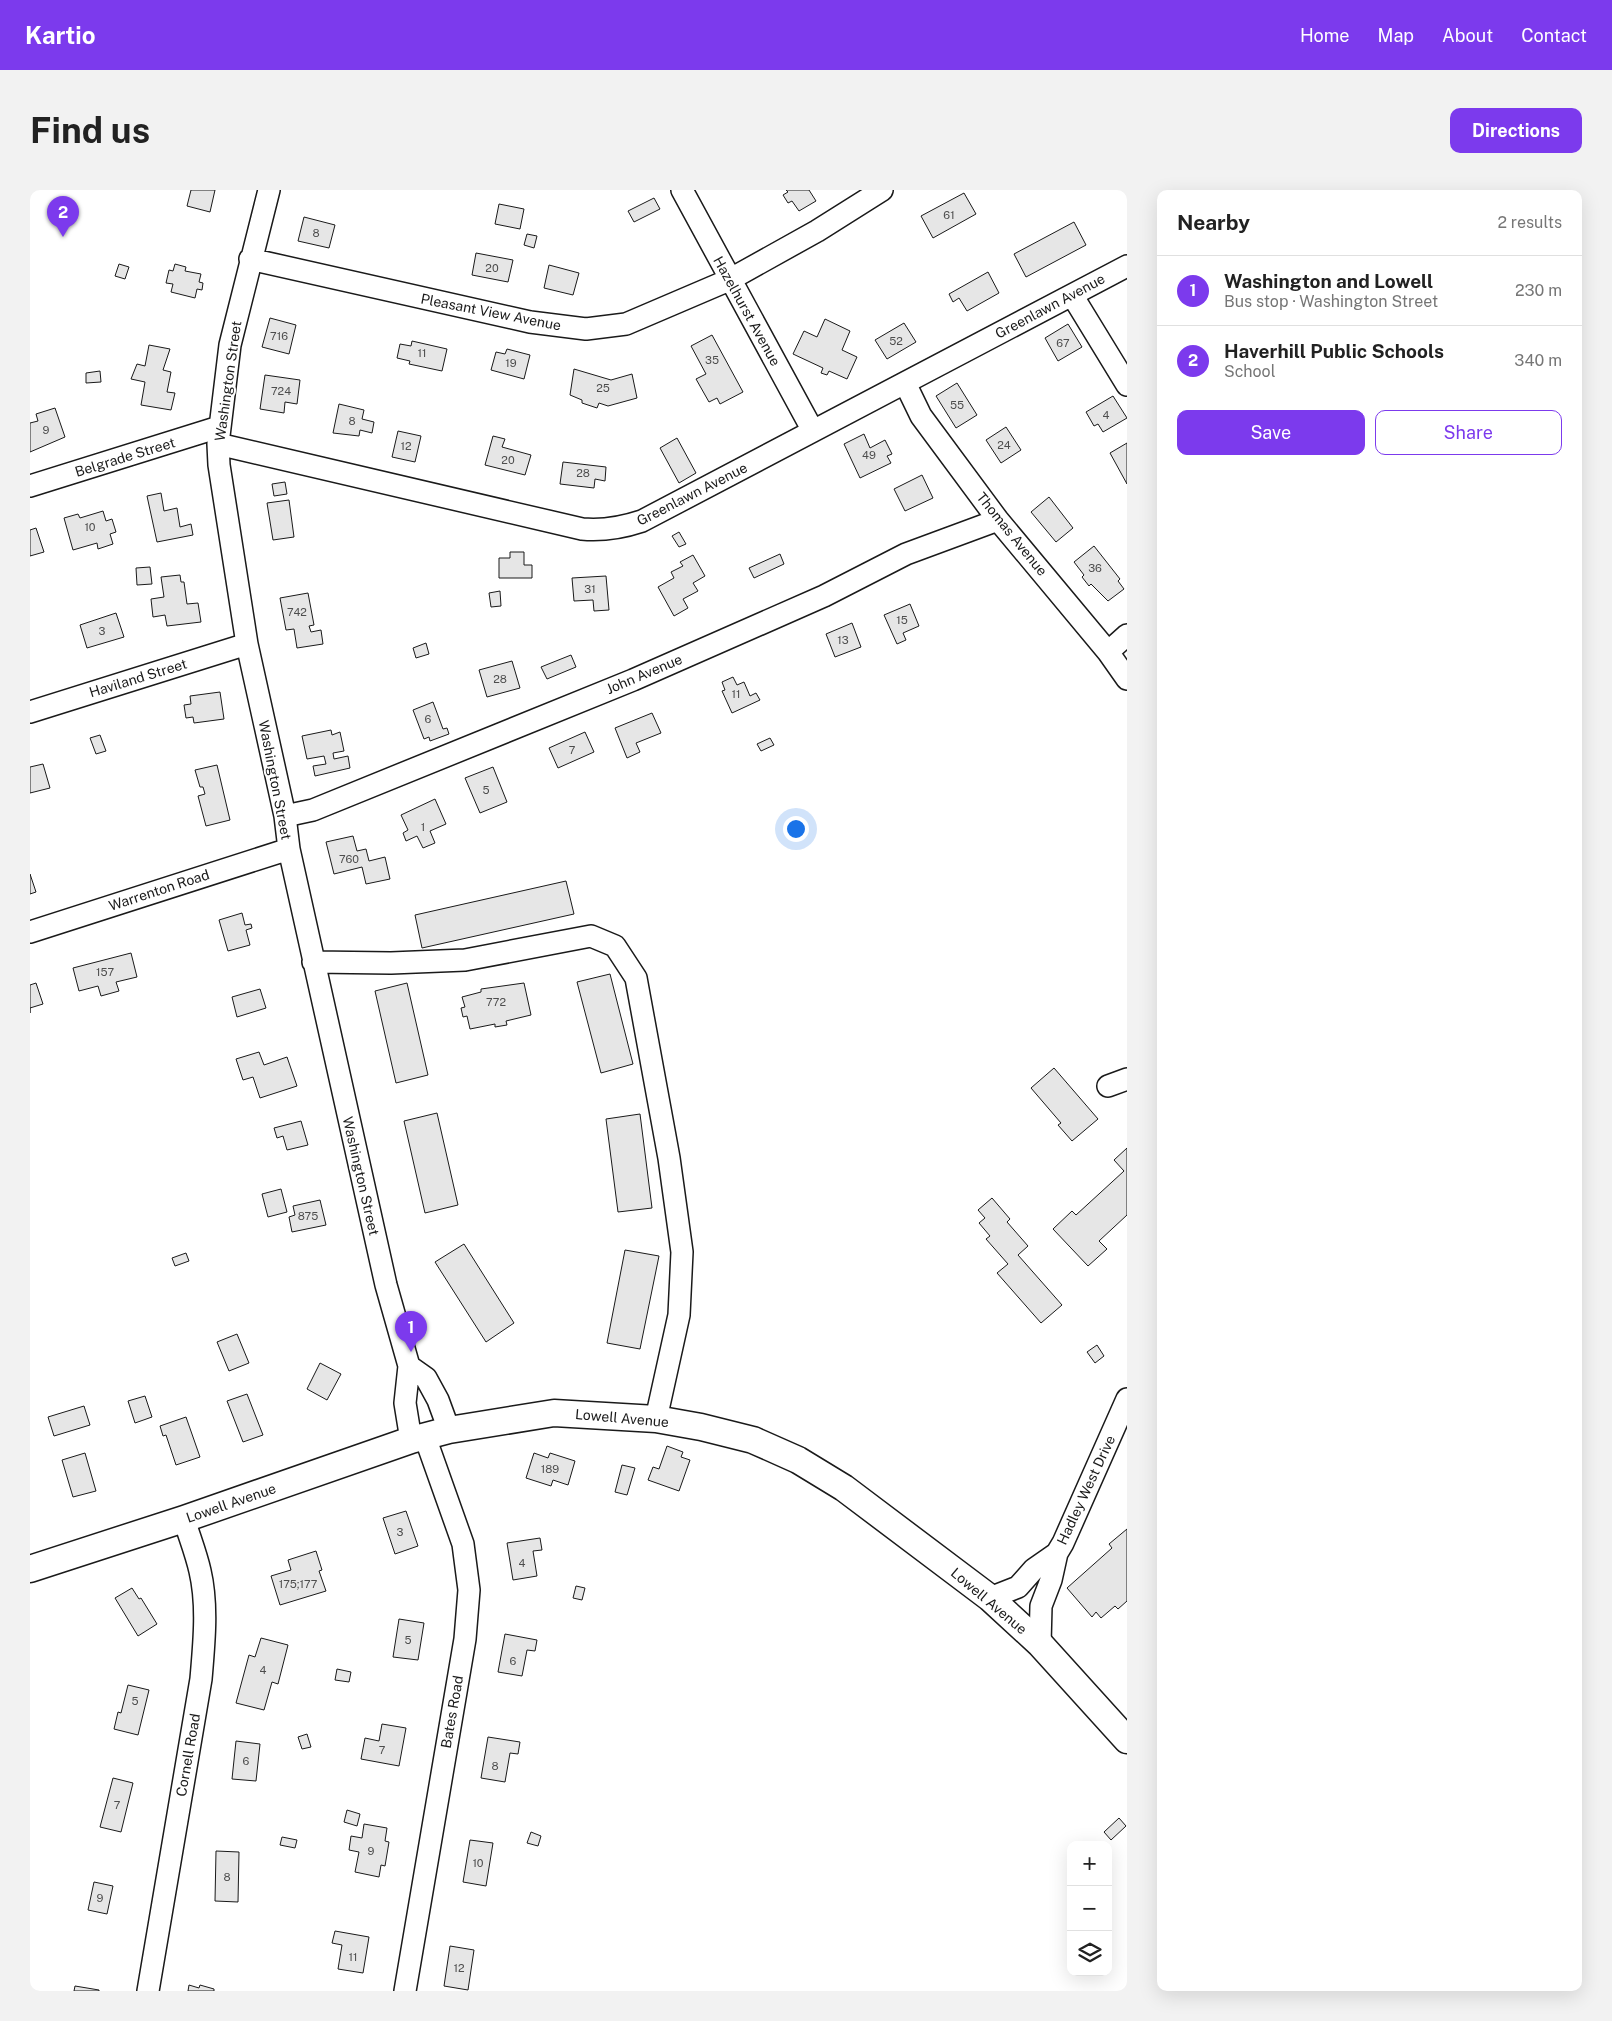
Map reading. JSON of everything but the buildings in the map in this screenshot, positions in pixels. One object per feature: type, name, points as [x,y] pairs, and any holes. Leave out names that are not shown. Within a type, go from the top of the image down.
[{"type":"main road","name":"Lowell Avenue","points":[[30,1569],[428,1436],[554,1414],[656,1419],[701,1427],[753,1440],[798,1460],[844,1488],[990,1598],[1040,1644],[1127,1740]]},
{"type":"street","name":"Washington Street","points":[[269,190],[250,259],[230,345],[219,435],[247,644],[285,816],[289,849],[313,962],[386,1285],[409,1366],[404,1403],[428,1436]]},
{"type":"street","name":"Hazelhurst Avenue","points":[[682,190],[729,280],[814,431]]},
{"type":"street","name":"Pleasant View Avenue","points":[[250,259],[520,320],[586,329],[626,324],[729,280],[817,231],[882,190]]},
{"type":"street","name":"Greenlawn Avenue","points":[[219,435],[569,526],[595,530],[624,527],[642,521],[1127,266]]},
{"type":"street","points":[[1072,295],[1127,385]]},
{"type":"street","name":"Thomas Avenue","points":[[904,383],[921,416],[998,520],[1108,652],[1127,679]]},
{"type":"street","name":"Belgrade Street","points":[[30,486],[219,435]]},
{"type":"street","name":"John Avenue","points":[[285,816],[313,810],[616,687],[824,596],[906,554],[998,520]]},
{"type":"street","points":[[1108,652],[1127,635]]},
{"type":"street","name":"Haviland Street","points":[[30,712],[247,644]]},
{"type":"street","name":"Warrenton Road","points":[[30,932],[289,849]]},
{"type":"street","points":[[313,962],[465,960],[591,936],[615,946],[636,978],[669,1158],[682,1252],[679,1315],[656,1419]]},
{"type":"street","points":[[409,1366],[426,1378],[438,1400],[428,1436]]},
{"type":"street","name":"Hadley West Drive","points":[[990,1598],[1018,1587],[1034,1569],[1056,1553],[1064,1542],[1123,1423],[1127,1399]]},
{"type":"street","name":"Bates Road","points":[[405,1991],[465,1639],[469,1590],[463,1544],[428,1436]]},
{"type":"street","name":"Cornell Road","points":[[148,1991],[200,1679],[203,1650],[203,1599],[200,1572],[184,1519]]},
{"type":"street","name":"Hadley West Drive","points":[[1040,1644],[1041,1606],[1051,1580],[1056,1553]]},
{"type":"place","name":"Haverhill Public Schools","points":[[63,237]]},
{"type":"place","name":"Washington and Lowell","points":[[411,1352]]}]
